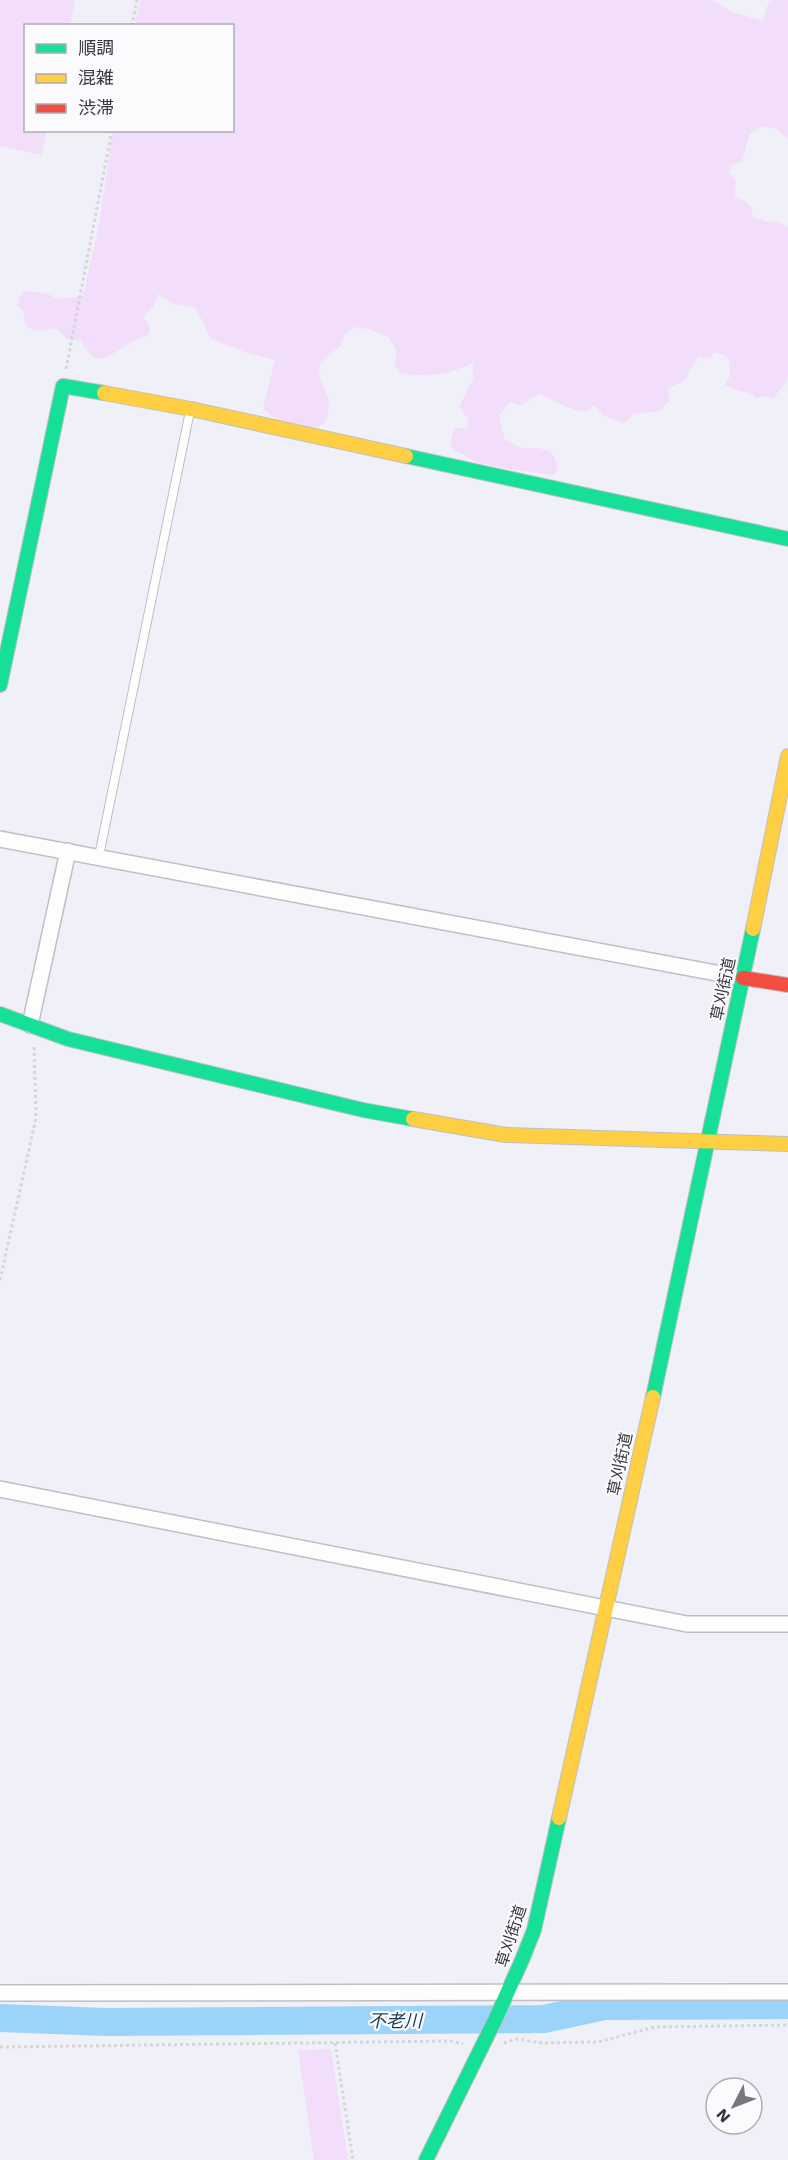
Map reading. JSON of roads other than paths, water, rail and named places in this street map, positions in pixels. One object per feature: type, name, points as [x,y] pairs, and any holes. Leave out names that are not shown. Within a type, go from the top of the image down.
[{"type":"street","points":[[0,685],[63,386],[191,409],[788,539]]},
{"type":"street","name":"草刈街道","points":[[426,2160],[484,2045],[534,1930],[708,1140],[788,756]]},
{"type":"street","points":[[0,838],[788,985]]},
{"type":"street","points":[[32,1026],[68,851]]},
{"type":"street","points":[[0,1014],[68,1039],[363,1110],[506,1135],[788,1144]]},
{"type":"street","points":[[0,1489],[687,1624],[788,1624]]},
{"type":"street","points":[[0,1993],[506,1997],[788,1992]]},
{"type":"lane","points":[[99,856],[191,409]]},
{"type":"waterway","name":"不老川","points":[[0,2018],[106,2022],[544,2019],[604,2006],[788,2005]]}]
